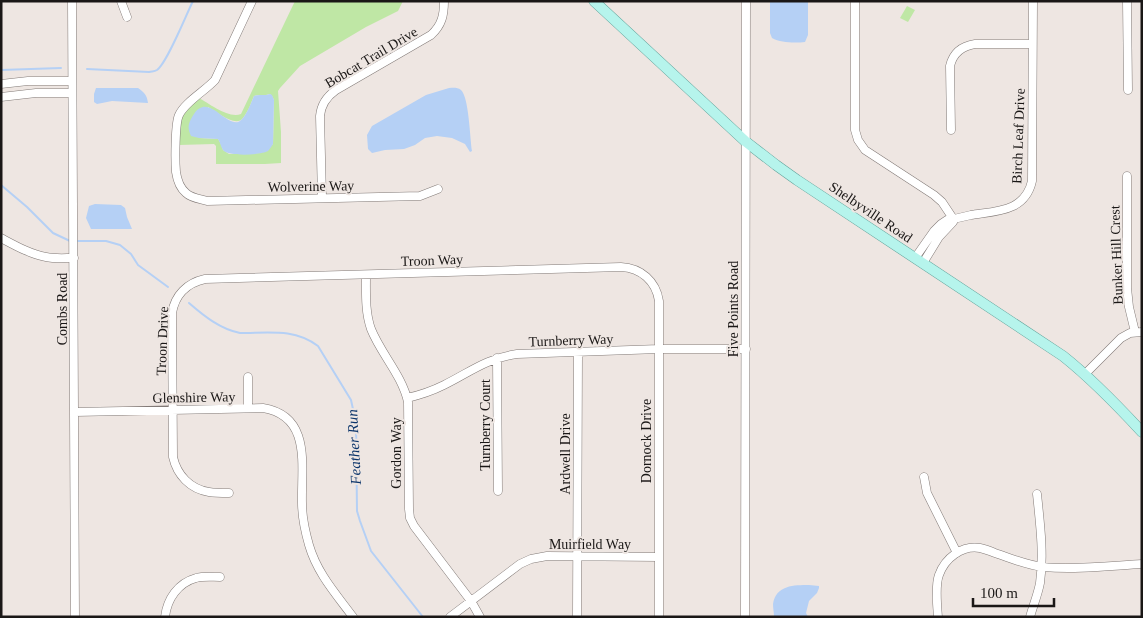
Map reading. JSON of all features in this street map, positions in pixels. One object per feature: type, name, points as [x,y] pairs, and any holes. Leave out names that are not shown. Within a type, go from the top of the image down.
[{"type":"main road","name":"Shelbyville Road","points":[[594,1],[745,141],[776,165],[1056,352],[1085,374],[1142,432]]},
{"type":"street","name":"Combs Road","points":[[72,1],[75,617]]},
{"type":"street","points":[[122,1],[127,17]]},
{"type":"street","points":[[179,199],[186,193],[179,182],[176,172],[176,124],[178,116],[183,108],[214,80],[252,1]]},
{"type":"street","name":"Bobcat Trail Drive","points":[[322,198],[320,116],[325,100],[336,90],[432,35],[442,20],[444,1]]},
{"type":"street","name":"Five Points Road","points":[[745,617],[746,1]]},
{"type":"street","points":[[855,1],[855,130],[858,140],[865,150],[938,198],[954,221]]},
{"type":"street","name":"Birch Leaf Drive","points":[[918,260],[940,224],[947,220],[954,221],[969,216],[1008,209],[1018,203],[1029,191],[1032,181],[1032,1]]},
{"type":"street","points":[[1127,1],[1128,90]]},
{"type":"street","points":[[951,130],[950,66],[957,53],[966,46],[975,44],[1032,44]]},
{"type":"street","points":[[1,84],[28,81],[72,81]]},
{"type":"street","points":[[1,96],[36,93],[72,93]]},
{"type":"street","name":"Bunker Hill Crest","points":[[1127,176],[1127,288],[1129,307],[1138,332]]},
{"type":"street","name":"Wolverine Way","points":[[186,193],[207,201],[420,196],[438,189]]},
{"type":"street","points":[[1,238],[23,250],[38,255],[74,258]]},
{"type":"street","name":"Troon Way","points":[[225,279],[621,267],[640,272]]},
{"type":"street","name":"Dornock Drive","points":[[640,272],[653,283],[658,297],[658,617]]},
{"type":"street","name":"Gordon Way","points":[[366,275],[368,316],[371,329],[407,398],[410,518],[414,526],[471,601],[480,617]]},
{"type":"street","name":"Troon Drive","points":[[225,279],[205,279],[194,282],[183,290],[177,298],[172,316],[172,410],[173,455],[180,473],[186,481],[199,489],[211,493],[229,493]]},
{"type":"street","points":[[1085,374],[1121,338],[1130,333],[1138,332]]},
{"type":"street","name":"Turnberry Way","points":[[407,398],[436,389],[497,358],[517,354],[659,349],[746,349]]},
{"type":"street","name":"Ardwell Drive","points":[[578,352],[578,617]]},
{"type":"street","name":"Turnberry Court","points":[[497,358],[498,491]]},
{"type":"street","points":[[248,377],[248,408]]},
{"type":"street","name":"Glenshire Way","points":[[75,412],[248,408],[268,409],[282,415],[292,424],[302,446],[302,514],[316,564],[353,617]]},
{"type":"street","points":[[924,477],[927,493],[957,552]]},
{"type":"street","points":[[1030,617],[1040,584],[1041,527],[1037,494]]},
{"type":"street","points":[[938,617],[938,576],[948,559],[957,552],[979,548],[1026,563],[1058,568],[1142,564]]},
{"type":"street","name":"Muirfield Way","points":[[450,617],[520,564],[542,556],[659,556]]},
{"type":"street","points":[[165,617],[170,600],[175,591],[183,584],[197,578],[220,577]]},
{"type":"green space","points":[[295,1],[403,1],[398,11],[366,27],[300,66],[280,88],[278,91],[281,163],[216,164],[216,146],[214,144],[179,145],[179,126],[183,114],[199,98],[225,113],[241,114]],"holes":[[[270,94],[274,100],[273,144],[261,153],[229,154],[223,150],[218,139],[199,138],[208,107],[226,118],[240,121],[254,96]]]},
{"type":"green space","points":[[907,6],[915,10],[908,22],[900,18]]},
{"type":"water","points":[[770,1],[808,1],[808,35],[805,42],[784,42],[772,38],[770,33]]},
{"type":"water","points":[[96,88],[138,88],[145,94],[148,103],[112,101],[97,104],[94,102]]},
{"type":"water","points":[[449,88],[458,88],[464,94],[472,151],[470,152],[465,144],[452,138],[437,136],[425,138],[415,145],[404,149],[372,153],[368,149],[367,135],[372,126],[426,95]]},
{"type":"water","points":[[270,94],[274,100],[273,144],[268,151],[252,154],[232,154],[223,150],[218,139],[191,136],[189,123],[199,108],[210,108],[233,122],[238,122],[245,115],[254,96]]},
{"type":"water","points":[[95,204],[121,205],[125,208],[132,229],[91,229],[86,218],[89,206]]},
{"type":"water","points":[[819,586],[819,588],[809,601],[806,613],[808,617],[774,617],[773,604],[778,593],[786,587]]},
{"type":"waterway","points":[[87,69],[149,72],[157,70],[171,49],[193,1]]},
{"type":"waterway","points":[[1,70],[61,68]]},
{"type":"waterway","name":"Feather Run","points":[[1,185],[53,233],[70,241]]},
{"type":"waterway","name":"Feather Run","points":[[75,241],[106,241],[120,245],[131,254],[138,265],[168,287]]},
{"type":"waterway","name":"Feather Run","points":[[189,303],[200,313],[233,331],[240,333],[271,332],[290,334],[300,336],[318,346],[351,400],[356,423],[357,511],[371,551],[423,617]]}]
